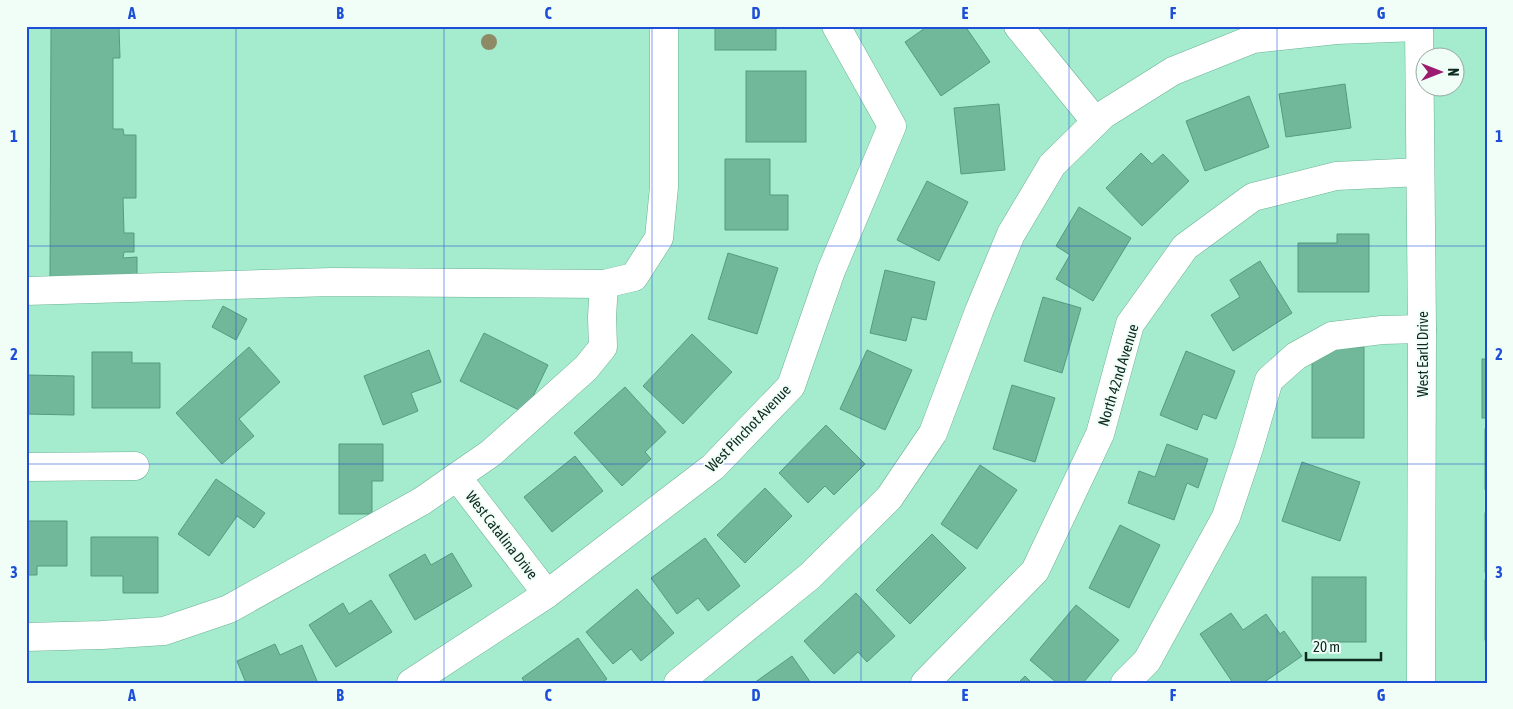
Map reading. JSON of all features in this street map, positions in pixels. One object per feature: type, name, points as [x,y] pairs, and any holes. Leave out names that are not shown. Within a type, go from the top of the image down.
[{"type":"street","points":[[26,291],[332,282],[604,284],[634,276],[659,238],[664,187],[664,26]]},
{"type":"street","name":"West Pinchot Avenue","points":[[411,683],[548,594],[713,467],[791,386],[831,271],[892,126],[836,26]]},
{"type":"street","points":[[1018,26],[1096,122]]},
{"type":"street","points":[[678,683],[810,576],[890,498],[934,433],[979,311],[1011,234],[1052,165],[1103,115],[1173,71],[1253,40],[1336,30],[1419,27]]},
{"type":"street","name":"West Earll Drive","points":[[1419,27],[1422,329],[1421,683]]},
{"type":"street","name":"North 42nd Avenue","points":[[925,683],[1035,571],[1100,434],[1130,324],[1184,247],[1253,197],[1336,176],[1420,172]]},
{"type":"street","points":[[26,637],[164,631],[229,609],[414,506],[490,453],[586,368],[603,348],[604,284]]},
{"type":"street","points":[[1125,683],[1147,661],[1226,517],[1250,448],[1269,380],[1296,356],[1332,336],[1382,330],[1422,329]]},
{"type":"street","points":[[26,467],[135,466]]},
{"type":"street","name":"West Catalina Drive","points":[[456,477],[548,594]]},
{"type":"building","points":[[51,26],[119,26],[120,58],[113,58],[113,129],[123,129],[124,135],[136,135],[136,198],[123,198],[124,233],[134,233],[134,252],[124,252],[123,258],[137,257],[137,277],[50,277]]},
{"type":"building","points":[[715,26],[776,26],[776,50],[715,50]]},
{"type":"building","points":[[928,26],[965,26],[990,62],[941,96],[905,42]]},
{"type":"building","points":[[746,71],[806,71],[806,142],[746,142]]},
{"type":"building","points":[[1345,84],[1351,128],[1286,137],[1279,94]]},
{"type":"building","points":[[1249,96],[1269,147],[1205,171],[1186,121]]},
{"type":"building","points":[[999,104],[1005,170],[961,174],[954,108]]},
{"type":"building","points":[[1141,153],[1152,164],[1163,154],[1189,181],[1142,226],[1106,188]]},
{"type":"building","points":[[725,159],[770,159],[770,195],[788,195],[788,230],[725,230]]},
{"type":"building","points":[[927,181],[968,202],[939,261],[897,240]]},
{"type":"building","points":[[1079,207],[1131,238],[1093,301],[1056,279],[1070,255],[1056,246]]},
{"type":"building","points":[[1337,234],[1369,234],[1369,292],[1298,292],[1298,243],[1337,243]]},
{"type":"building","points":[[728,253],[778,268],[757,334],[708,319]]},
{"type":"building","points":[[1260,261],[1292,313],[1233,351],[1211,315],[1240,297],[1230,280]]},
{"type":"building","points":[[885,270],[935,282],[926,320],[912,317],[906,341],[870,333]]},
{"type":"building","points":[[1043,297],[1081,308],[1062,373],[1024,361]]},
{"type":"building","points":[[223,306],[247,319],[236,340],[212,327]]},
{"type":"building","points":[[484,333],[548,365],[525,413],[460,381]]},
{"type":"building","points":[[692,334],[732,372],[683,424],[643,386]]},
{"type":"building","points":[[249,347],[280,382],[239,419],[254,436],[222,464],[176,413]]},
{"type":"building","points":[[1312,347],[1364,347],[1364,438],[1312,438]]},
{"type":"building","points":[[429,350],[441,382],[411,393],[418,411],[383,425],[364,376]]},
{"type":"building","points":[[867,350],[912,370],[885,430],[840,409]]},
{"type":"building","points":[[1186,351],[1235,371],[1216,419],[1203,414],[1197,430],[1160,415]]},
{"type":"building","points":[[92,352],[132,352],[132,363],[160,363],[160,408],[92,408]]},
{"type":"building","points":[[1482,359],[1487,359],[1487,418],[1482,418]]},
{"type":"building","points":[[26,375],[74,376],[74,415],[26,414]]},
{"type":"building","points":[[1012,385],[1055,398],[1035,462],[993,449]]},
{"type":"building","points":[[625,387],[666,432],[645,452],[651,459],[622,486],[574,433]]},
{"type":"building","points":[[826,425],[865,464],[834,495],[825,486],[808,503],[779,473]]},
{"type":"building","points":[[1485,429],[1487,429],[1487,489],[1485,489]]},
{"type":"building","points":[[339,444],[383,444],[383,481],[372,481],[372,514],[339,514]]},
{"type":"building","points":[[1167,444],[1208,459],[1198,488],[1187,483],[1174,520],[1128,503],[1139,471],[1155,477]]},
{"type":"building","points":[[575,456],[603,491],[552,532],[524,497]]},
{"type":"building","points":[[1302,462],[1360,482],[1340,541],[1282,521]]},
{"type":"building","points":[[980,465],[1017,490],[977,549],[941,524]]},
{"type":"building","points":[[216,479],[265,513],[254,528],[237,516],[209,556],[178,534]]},
{"type":"building","points":[[765,488],[792,516],[745,563],[717,535]]},
{"type":"building","points":[[1485,513],[1487,513],[1487,572],[1485,572]]},
{"type":"building","points":[[26,521],[67,521],[67,566],[37,566],[37,575],[26,575]]},
{"type":"building","points":[[1120,525],[1160,545],[1129,608],[1089,588]]},
{"type":"building","points":[[932,534],[966,568],[910,624],[876,590]]},
{"type":"building","points":[[91,537],[158,537],[158,593],[123,593],[123,576],[91,576]]},
{"type":"building","points":[[705,538],[740,586],[708,611],[698,598],[677,614],[651,578]]},
{"type":"building","points":[[452,553],[472,586],[415,620],[389,575],[425,554],[431,565]]},
{"type":"building","points":[[1312,577],[1366,577],[1366,642],[1312,642]]},
{"type":"building","points":[[1485,580],[1487,580],[1487,640],[1485,640]]},
{"type":"building","points":[[637,589],[674,633],[641,661],[631,649],[613,664],[586,632]]},
{"type":"building","points":[[856,593],[895,636],[867,662],[858,652],[834,674],[804,641]]},
{"type":"building","points":[[371,600],[392,632],[336,667],[309,625],[343,603],[349,614]]},
{"type":"building","points":[[1076,605],[1119,640],[1083,683],[1057,683],[1030,660]]},
{"type":"building","points":[[1231,613],[1243,630],[1266,614],[1280,634],[1284,631],[1302,656],[1263,683],[1233,683],[1200,634]]},
{"type":"building","points":[[578,638],[607,679],[601,683],[525,683],[522,678]]},
{"type":"building","points":[[275,644],[280,655],[302,645],[317,681],[313,683],[246,683],[237,661]]},
{"type":"building","points":[[792,656],[811,683],[754,683]]},
{"type":"building","points":[[1025,676],[1032,683],[1018,683]]}]
